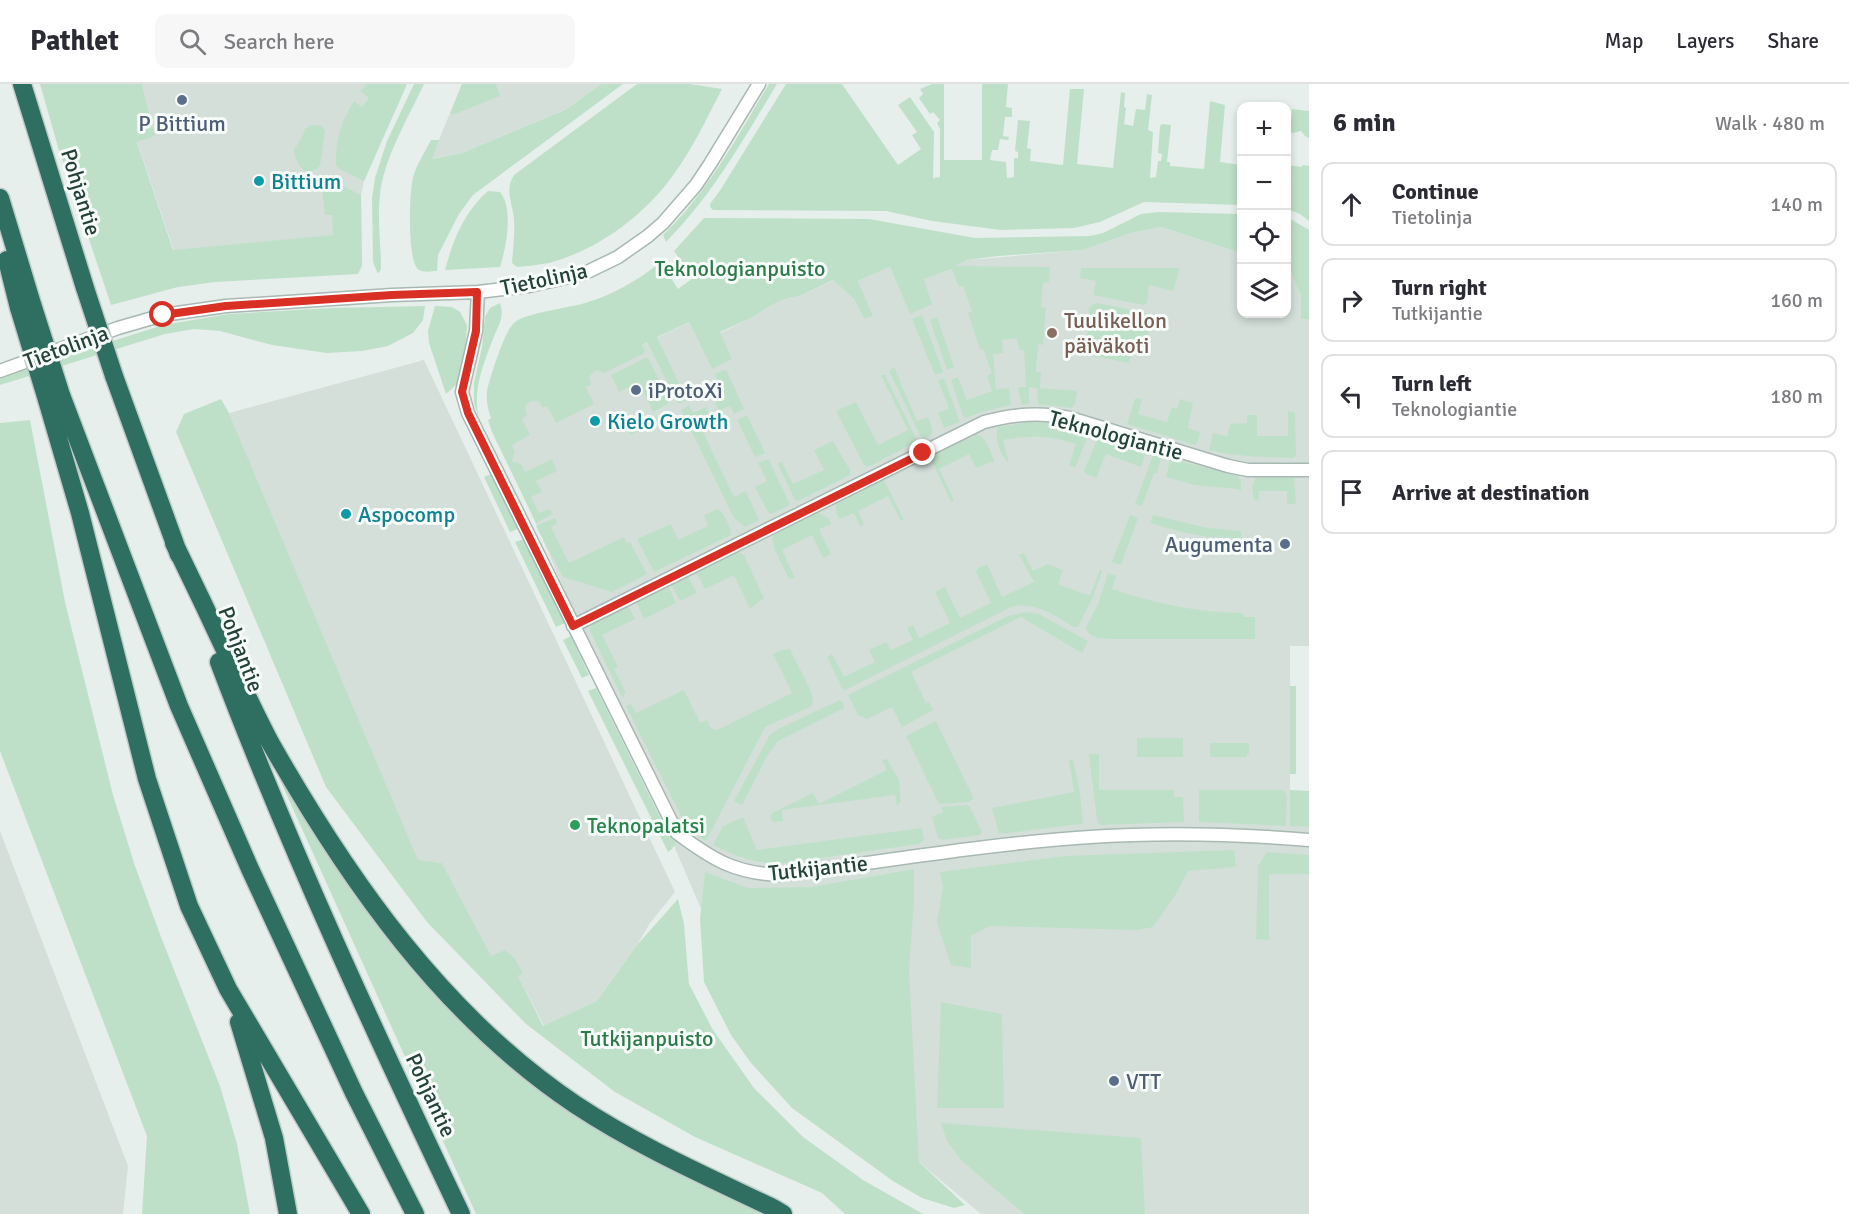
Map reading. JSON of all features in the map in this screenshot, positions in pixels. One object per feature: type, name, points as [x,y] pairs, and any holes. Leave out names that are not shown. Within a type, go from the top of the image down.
[{"type":"highway","name":"Pohjantie","points":[[22,84],[114,376],[228,686],[295,849],[392,1070],[460,1214]]},
{"type":"highway","points":[[0,198],[26,306]]},
{"type":"highway","points":[[0,232],[54,397],[80,513],[147,779],[189,906],[228,989],[361,1214]]},
{"type":"highway","points":[[54,397],[104,510],[189,728],[264,901],[354,1092],[415,1214]]},
{"type":"highway","points":[[174,543],[282,762],[331,844],[381,915],[428,973],[482,1030],[543,1081],[577,1105],[640,1143],[783,1214]]},
{"type":"highway","points":[[228,989],[274,1138],[288,1214]]},
{"type":"street","name":"Tietolinja","points":[[0,371],[118,328],[163,315],[226,306],[477,292],[529,286],[583,274],[618,258],[663,223],[701,178],[759,84]]},
{"type":"street","name":"Tutkijantie","points":[[477,292],[476,331],[462,392],[468,413],[677,833],[705,854],[740,870],[782,875],[1011,843],[1092,836],[1190,834],[1309,840]]},
{"type":"street","name":"Teknologiantie","points":[[573,626],[984,422],[1006,416],[1051,414],[1070,418],[1248,470],[1309,470]]},
{"type":"shaded area","points":[[142,84],[407,84],[364,181],[361,195],[362,266],[184,281],[137,141],[155,136]]},
{"type":"shaded area","points":[[462,84],[601,84],[565,110],[462,153],[431,159]]},
{"type":"shaded area","points":[[1161,227],[1237,252],[1237,318],[1291,318],[1291,272],[1301,296],[1309,297],[1309,646],[1290,646],[1290,825],[1309,827],[1309,1214],[981,1214],[919,1162],[714,939],[491,419],[689,322],[712,368],[720,333],[782,300],[802,295],[834,280],[854,299],[864,319],[872,316],[858,281],[890,267],[910,313],[923,279],[952,269],[952,266],[968,260],[1083,250],[1131,233]]},
{"type":"shaded area","points":[[424,360],[675,892],[650,923],[597,1001],[544,1026],[518,976],[522,974],[491,957],[442,863],[418,861],[229,413]]},
{"type":"shaded area","points":[[0,831],[128,1166],[123,1214],[0,1214]]},
{"type":"green space","points":[[40,84],[142,84],[155,136],[137,142],[173,250],[333,235],[332,215],[325,215],[322,189],[279,192],[278,183],[329,179],[361,195],[362,266],[358,274],[215,282],[178,287],[111,305],[58,147]]},
{"type":"green space","points":[[367,84],[407,84],[364,181],[341,170],[336,165],[336,156],[342,124],[349,109],[354,101],[362,107],[369,98],[360,91]]},
{"type":"green space","points":[[414,84],[424,84],[398,138],[382,181],[379,204],[381,269],[379,273],[373,262],[372,198],[375,178],[387,141]]},
{"type":"green space","points":[[462,84],[496,84],[500,96],[450,114]]},
{"type":"green space","points":[[601,84],[623,84],[473,195],[459,214],[438,255],[437,271],[419,270],[412,255],[410,211],[412,186],[416,168],[431,140],[439,140],[432,159],[462,153],[565,110]]},
{"type":"green space","points":[[637,84],[690,84],[722,89],[700,133],[681,164],[662,189],[635,217],[602,240],[567,257],[549,263],[517,267],[512,263],[514,225],[509,192],[514,175]]},
{"type":"green space","points":[[769,84],[777,84],[726,167],[698,206],[666,242],[663,235],[708,182]]},
{"type":"green space","points":[[786,84],[842,84],[898,165],[921,149],[912,135],[917,132],[898,105],[910,97],[934,132],[933,178],[940,177],[940,129],[937,123],[940,120],[933,112],[930,114],[919,98],[923,94],[920,89],[932,84],[944,84],[944,160],[982,160],[982,84],[1008,84],[1006,107],[1012,108],[1012,117],[1005,117],[1003,136],[1009,137],[1008,140],[1000,139],[998,150],[992,150],[990,160],[1006,162],[1007,178],[1014,177],[1014,158],[1018,158],[1018,152],[1015,151],[1018,120],[1030,121],[1027,148],[1031,149],[1030,161],[1063,165],[1070,89],[1084,89],[1077,164],[1113,168],[1121,92],[1125,93],[1124,124],[1133,126],[1136,109],[1145,110],[1147,94],[1152,95],[1148,130],[1153,132],[1150,178],[1156,177],[1158,161],[1161,161],[1162,154],[1158,153],[1162,124],[1171,125],[1167,162],[1170,162],[1170,166],[1204,169],[1210,101],[1225,105],[1220,162],[1237,164],[1237,205],[1144,202],[1100,222],[1074,228],[1001,230],[932,221],[886,211],[713,210],[710,204]]},
{"type":"green space","points":[[1292,109],[1309,111],[1309,138],[1301,131],[1291,132]]},
{"type":"green space","points":[[311,125],[322,126],[325,131],[320,166],[306,172],[298,163],[294,151],[306,128]]},
{"type":"green space","points":[[1291,166],[1309,166],[1309,221],[1291,211]]},
{"type":"green space","points":[[488,191],[500,192],[507,208],[508,229],[500,267],[445,270],[466,217]]},
{"type":"green space","name":"Teknologianpuisto","points":[[1159,212],[1237,214],[1237,252],[1161,227],[1131,233],[1083,250],[998,256],[968,260],[954,266],[1050,267],[1049,282],[1043,283],[1041,307],[1046,308],[1043,345],[1038,344],[1036,372],[1041,372],[1040,388],[1077,391],[1072,408],[1038,404],[1037,388],[1029,387],[1029,404],[1022,405],[1018,389],[1026,387],[1024,350],[1019,350],[1017,338],[1002,340],[1003,353],[993,354],[996,389],[1009,388],[1011,405],[966,418],[963,416],[951,380],[958,377],[967,400],[992,391],[987,376],[992,373],[983,349],[980,349],[968,313],[972,311],[963,286],[959,287],[952,269],[924,279],[932,304],[910,314],[890,267],[858,281],[873,316],[864,319],[854,299],[833,280],[802,295],[782,300],[720,332],[732,359],[712,369],[689,322],[657,337],[687,400],[678,404],[647,342],[642,345],[645,351],[643,354],[604,373],[597,370],[593,372],[589,377],[591,385],[586,387],[594,404],[556,423],[547,406],[543,408],[537,401],[529,403],[525,408],[527,416],[522,419],[530,435],[512,445],[515,452],[512,461],[521,464],[525,472],[552,459],[557,471],[536,481],[542,492],[531,497],[539,513],[550,509],[553,514],[536,523],[488,420],[491,418],[487,391],[502,345],[514,323],[527,316],[585,303],[605,296],[634,281],[661,262],[678,289],[693,278],[674,251],[704,218],[869,219],[975,238],[1090,236],[1103,233],[1141,214]]},
{"type":"green space","points":[[1291,219],[1309,230],[1309,319],[1301,319],[1301,296],[1291,272]]},
{"type":"green space","points":[[1081,268],[1180,268],[1173,291],[1149,285],[1147,303],[1144,305],[1093,295],[1096,281],[1080,278]]},
{"type":"green space","points":[[500,303],[502,313],[500,322],[478,388],[479,418],[474,403],[474,383],[482,347],[485,317],[490,308]]},
{"type":"green space","points":[[1096,303],[1133,310],[1133,318],[1136,318],[1138,312],[1151,315],[1153,319],[1144,347],[1134,344],[1129,363],[1086,355],[1089,308]]},
{"type":"green space","points":[[425,306],[423,320],[413,333],[388,346],[362,351],[327,353],[272,345],[220,331],[194,329],[165,334],[0,385],[0,377],[163,325],[229,314]]},
{"type":"green space","points":[[435,306],[452,307],[460,312],[467,325],[459,382],[446,394],[429,343],[428,331]]},
{"type":"green space","points":[[922,315],[943,372],[935,375],[912,319]]},
{"type":"green space","points":[[937,317],[954,367],[947,370],[930,320]]},
{"type":"green space","points":[[648,358],[669,399],[668,404],[653,412],[639,382],[619,392],[611,375]]},
{"type":"green space","points":[[894,367],[917,421],[928,417],[932,435],[924,439],[889,371]]},
{"type":"green space","points":[[727,371],[744,409],[734,414],[730,406],[719,411],[715,403],[726,397],[715,374]]},
{"type":"green space","points":[[881,375],[885,375],[916,442],[868,467],[864,465],[836,411],[856,402],[878,445],[908,430]]},
{"type":"green space","points":[[944,378],[960,422],[944,428],[938,413],[949,408],[938,381]]},
{"type":"green space","points":[[1137,398],[1142,399],[1138,414],[1167,422],[1172,407],[1177,409],[1180,399],[1193,403],[1188,428],[1200,432],[1198,442],[1195,445],[1127,424]]},
{"type":"green space","name":"Tutkijanpuisto","points":[[221,399],[229,413],[418,860],[442,863],[491,956],[505,950],[516,960],[523,974],[518,976],[543,1026],[597,1001],[637,945],[678,899],[684,924],[689,984],[713,1030],[754,1088],[803,1137],[863,1180],[923,1214],[845,1214],[822,1193],[695,1137],[615,1092],[526,1024],[427,922],[326,787],[176,432],[184,414]]},
{"type":"green space","points":[[689,405],[693,413],[706,407],[710,415],[698,422],[734,497],[746,491],[759,520],[745,527],[734,518],[681,410]]},
{"type":"green space","points":[[669,411],[676,420],[676,426],[664,432],[658,421],[630,435],[629,431]]},
{"type":"green space","points":[[1288,411],[1295,413],[1296,455],[1294,458],[1262,457],[1209,450],[1213,433],[1227,436],[1230,424],[1247,423],[1247,415],[1257,415],[1257,436],[1288,436]]},
{"type":"green space","points":[[747,415],[765,453],[755,457],[737,420]]},
{"type":"green space","points":[[30,420],[65,602],[113,795],[135,866],[161,937],[220,1086],[237,1144],[250,1214],[142,1214],[147,1136],[0,751],[0,423]]},
{"type":"green space","points":[[1030,422],[1049,423],[1087,432],[1088,436],[1075,468],[1069,465],[1076,444],[1040,437],[1003,440],[1009,463],[998,446],[998,427]]},
{"type":"green space","points":[[978,434],[986,443],[994,461],[976,468],[969,454],[939,469],[954,500],[951,502],[930,457]]},
{"type":"green space","points":[[1101,437],[1147,450],[1141,467],[1106,454],[1096,478],[1086,474],[1084,471],[1096,442]]},
{"type":"green space","points":[[833,441],[850,470],[850,475],[798,501],[795,500],[779,463],[782,462],[793,484],[824,470],[814,450]]},
{"type":"green space","points":[[1154,452],[1160,455],[1161,459],[1157,473],[1154,473],[1142,506],[1135,504]]},
{"type":"green space","points":[[769,460],[790,505],[771,514],[755,487],[767,481],[758,463]]},
{"type":"green space","points":[[1170,460],[1238,476],[1241,491],[1195,485],[1166,477]]},
{"type":"green space","points":[[491,474],[518,529],[510,532],[484,477]]},
{"type":"green space","points":[[1256,477],[1294,477],[1296,504],[1287,504],[1287,491],[1259,491],[1259,501],[1254,499],[1252,486]]},
{"type":"green space","points":[[884,480],[904,520],[901,521],[888,496],[858,511],[864,524],[860,526],[854,513],[839,519],[836,504]]},
{"type":"green space","points":[[718,509],[727,520],[731,535],[654,572],[637,539],[671,524],[678,540],[708,526],[704,515]]},
{"type":"green space","points":[[818,512],[829,519],[831,524],[819,529],[831,554],[823,558],[812,535],[782,550],[795,578],[789,579],[774,548],[772,536]]},
{"type":"green space","points":[[1130,515],[1138,518],[1121,565],[1112,562]]},
{"type":"green space","points":[[1153,515],[1208,528],[1241,531],[1241,538],[1208,537],[1181,532],[1150,523]]},
{"type":"green space","points":[[555,518],[557,523],[551,527],[569,563],[624,537],[627,543],[630,542],[647,574],[612,592],[563,577],[536,526]]},
{"type":"green space","points":[[524,539],[565,623],[556,627],[515,542]]},
{"type":"green space","points":[[738,552],[744,555],[764,598],[750,609],[734,575],[705,589],[696,572]]},
{"type":"green space","points":[[1024,553],[1033,571],[1048,564],[1063,570],[1058,584],[1090,596],[1100,570],[1102,571],[1093,597],[1078,627],[1036,608],[1011,607],[845,690],[842,688],[827,657],[832,654],[844,677],[875,662],[869,650],[886,642],[891,650],[913,640],[907,628],[913,625],[919,638],[950,623],[935,592],[945,587],[960,618],[991,603],[975,570],[987,564],[1002,597],[1034,582],[1019,555]]},
{"type":"green space","points":[[1108,573],[1116,576],[1112,589],[1161,603],[1209,611],[1243,613],[1244,617],[1255,617],[1255,639],[1108,639],[1094,636],[1086,627],[1098,604]]},
{"type":"green space","points":[[688,576],[697,593],[680,601],[671,584]]},
{"type":"green space","points":[[668,586],[676,603],[644,619],[636,601]]},
{"type":"green space","points":[[628,605],[635,619],[602,635],[618,667],[614,669],[625,691],[622,697],[589,629],[597,620]]},
{"type":"green space","points":[[1027,612],[1039,614],[1088,641],[1082,653],[1021,617],[911,672],[926,703],[929,702],[933,710],[902,727],[892,707],[867,719],[858,715],[848,695],[1008,616]]},
{"type":"green space","points":[[571,636],[589,675],[582,678],[563,640]]},
{"type":"green space","points":[[790,649],[809,687],[813,698],[812,703],[810,707],[765,727],[706,841],[691,831],[684,822],[626,706],[631,704],[636,713],[684,690],[700,723],[707,720],[711,728],[717,730],[792,693],[773,654]]},
{"type":"green space","points":[[1290,686],[1296,686],[1296,774],[1290,774]]},
{"type":"green space","points":[[596,688],[660,817],[677,841],[668,852],[588,691]]},
{"type":"green space","points":[[840,700],[844,708],[778,741],[767,756],[742,805],[734,801],[769,736],[778,729]]},
{"type":"green space","points":[[936,721],[974,799],[968,802],[939,804],[906,736]]},
{"type":"green space","points":[[1137,738],[1183,738],[1183,757],[1137,757]]},
{"type":"green space","points":[[1210,743],[1249,743],[1249,754],[1247,757],[1210,757]]},
{"type":"green space","points":[[1089,754],[1099,754],[1099,790],[1174,790],[1174,797],[1183,797],[1184,822],[1100,825],[1097,821]]},
{"type":"green space","points":[[270,758],[478,1035],[771,1214],[476,1214]]},
{"type":"green space","points":[[887,759],[899,780],[901,801],[897,806],[895,795],[782,810],[783,821],[773,822],[770,818],[772,813],[813,793],[819,804],[887,770],[882,760]]},
{"type":"green space","points":[[1073,759],[1083,822],[999,834],[992,808],[1074,792],[1069,760]]},
{"type":"green space","points":[[1199,790],[1284,790],[1287,796],[1286,826],[1199,822]]},
{"type":"green space","points":[[1290,790],[1309,791],[1309,827],[1290,826]]},
{"type":"green space","points":[[969,805],[982,832],[980,835],[943,840],[938,838],[932,817],[943,812],[941,807]]},
{"type":"green space","points":[[743,817],[757,850],[922,828],[924,840],[919,844],[778,864],[760,862],[713,845],[723,826]]},
{"type":"green space","points":[[1234,850],[1236,867],[1188,871],[1176,894],[1153,927],[1137,930],[990,926],[971,936],[971,968],[951,965],[937,923],[943,886],[940,872],[1065,856]]},
{"type":"green space","points":[[1267,852],[1309,855],[1309,874],[1269,874],[1269,940],[1256,939],[1258,866]]},
{"type":"green space","points":[[914,869],[909,969],[919,1162],[965,1205],[954,1208],[922,1198],[893,1181],[792,1108],[751,1063],[731,1035],[704,982],[700,919],[705,872],[748,888],[812,887]]},
{"type":"green space","points":[[941,1002],[1002,1014],[1004,1108],[937,1108]]},
{"type":"green space","points":[[941,1123],[1141,1138],[1145,1214],[1024,1214],[961,1160],[947,1141]]},
{"type":"place","name":"P Bittium","points":[[182,100]]},
{"type":"place","name":"Bittium","points":[[259,181]]},
{"type":"place","name":"Tuulikellon päiväkoti","points":[[1052,333]]},
{"type":"place","name":"iProtoXi","points":[[636,390]]},
{"type":"place","name":"Kielo Growth","points":[[595,421]]},
{"type":"place","name":"Aspocomp","points":[[346,514]]},
{"type":"place","name":"Augumenta","points":[[1285,544]]},
{"type":"place","name":"Teknopalatsi","points":[[575,825]]},
{"type":"place","name":"VTT","points":[[1114,1081]]},
{"type":"route","points":[[163,315],[226,306],[477,292],[476,331],[462,392],[468,413],[573,626],[923,453]]}]
